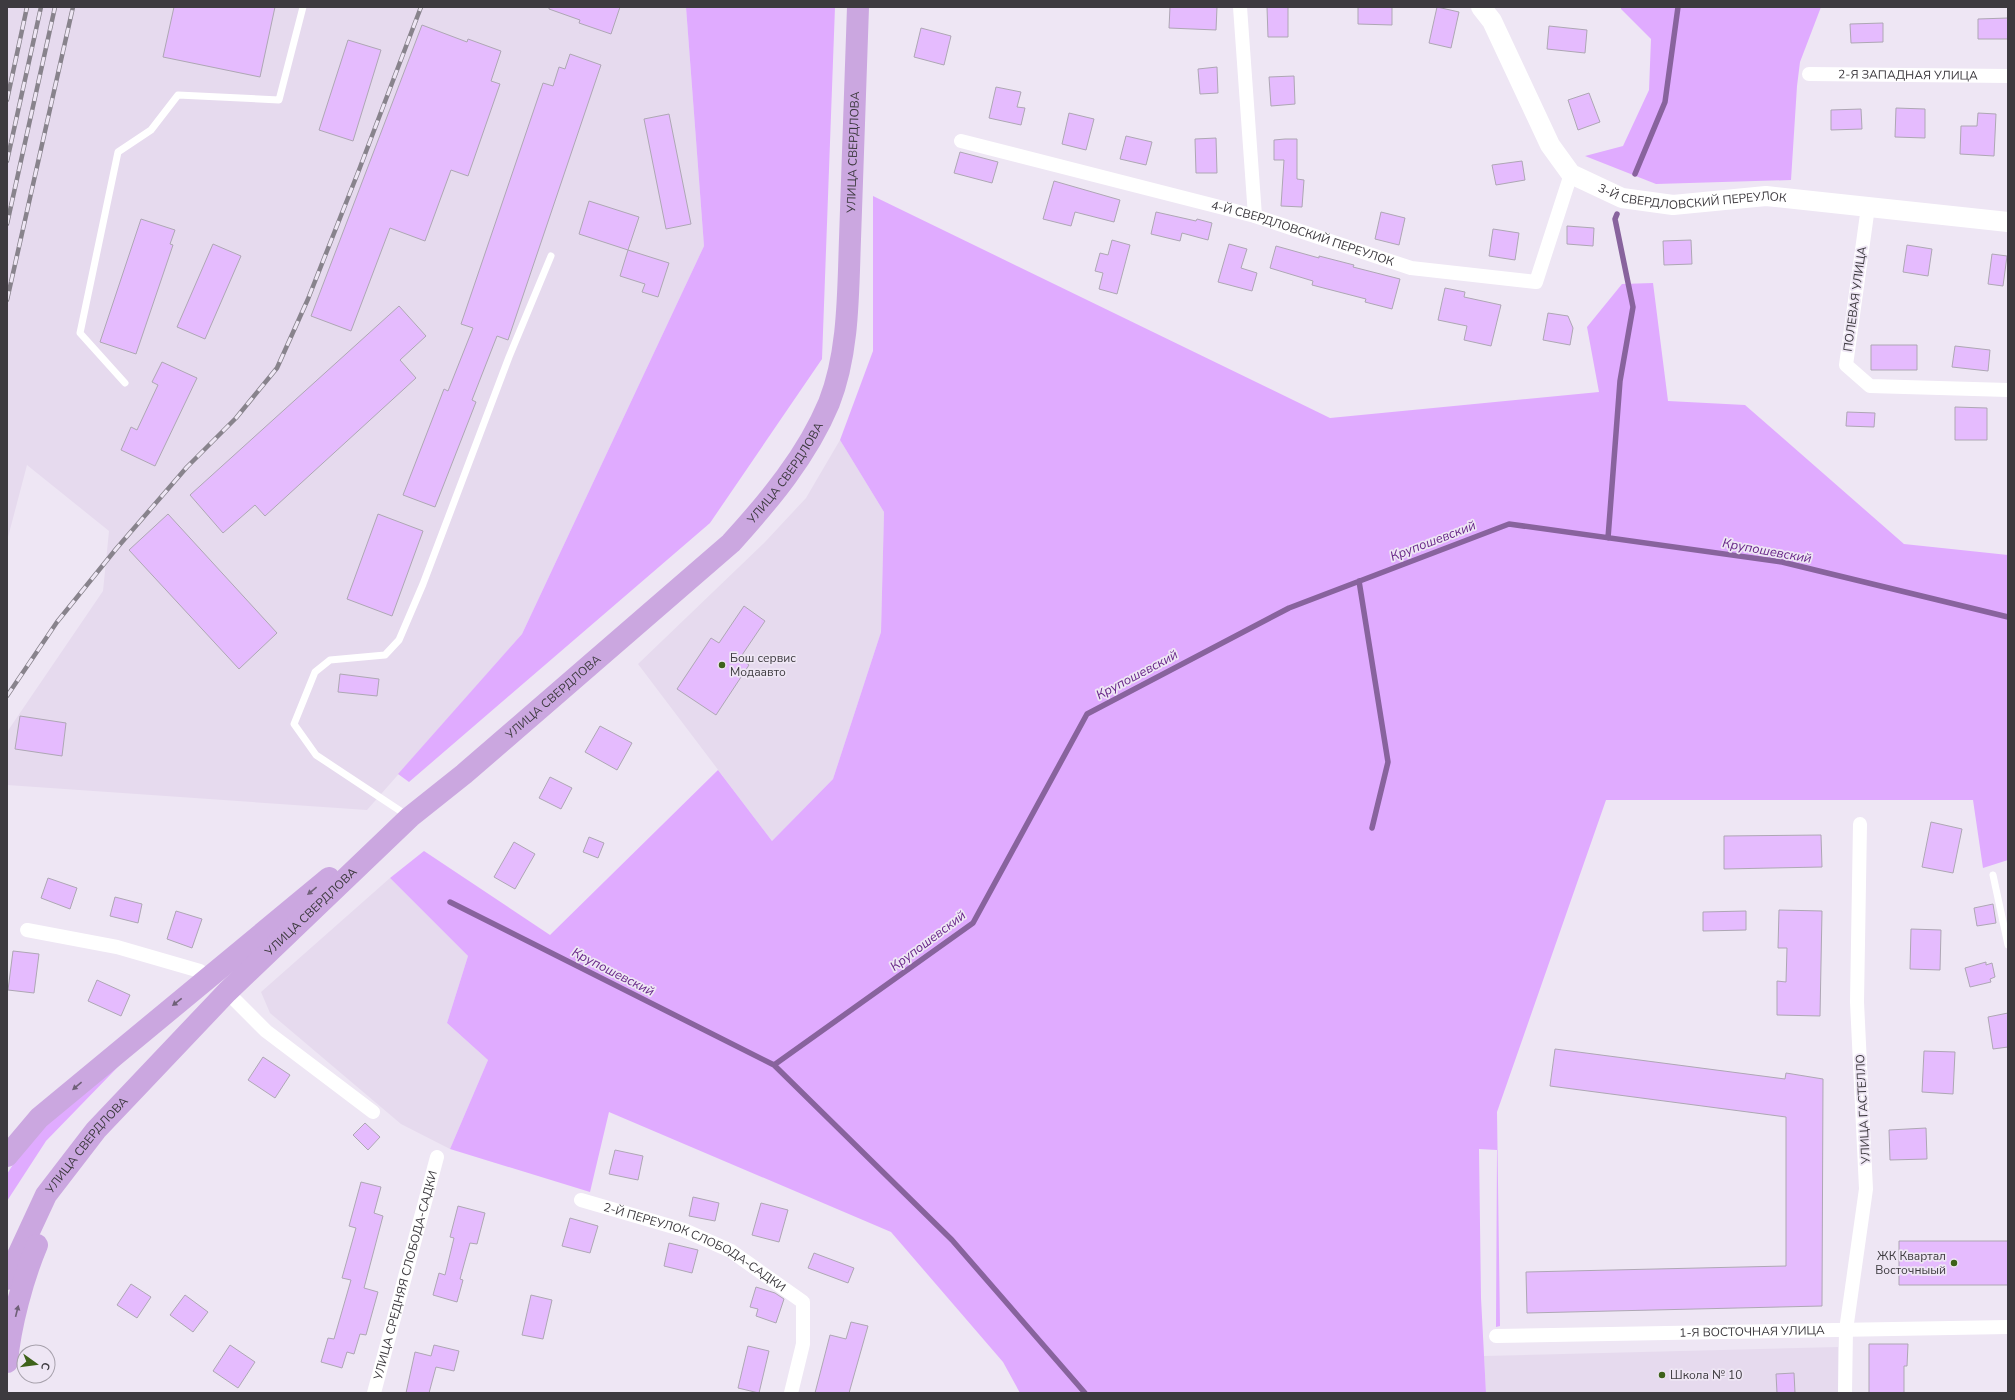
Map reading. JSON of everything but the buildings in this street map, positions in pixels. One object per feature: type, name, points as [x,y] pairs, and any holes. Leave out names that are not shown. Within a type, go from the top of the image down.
[{"type":"main road","name":"УЛИЦА СВЕРДЛОВА","points":[[7,1279],[46,1195],[96,1130],[227,992],[410,817],[464,774],[731,543],[760,512],[788,475],[815,433],[829,403],[838,376],[843,348],[848,288],[858,7]]},
{"type":"main road","name":"3-Й СВЕРДЛОВСКИЙ ПЕРЕУЛОК","points":[[1481,7],[1492,21],[1550,144],[1571,174],[1622,198],[1672,205],[1766,196],[1868,207],[2007,218]]},
{"type":"main road","points":[[7,1156],[39,1118],[173,1005],[208,979],[312,890],[410,817]]},
{"type":"main road","points":[[7,1362],[8,1346],[29,1264],[56,1203],[96,1130]]},
{"type":"street","points":[[1240,7],[1255,216]]},
{"type":"street","name":"2-Я ЗАПАДНАЯ УЛИЦА","points":[[1809,74],[2008,76]]},
{"type":"street","name":"4-Й СВЕРДЛОВСКИЙ ПЕРЕУЛОК","points":[[961,141],[1255,216],[1410,268],[1536,282],[1571,174]]},
{"type":"street","name":"ПОЛЕВАЯ УЛИЦА","points":[[1868,207],[1846,365],[1870,386],[2008,390]]},
{"type":"street","name":"УЛИЦА ГАСТЕЛЛО","points":[[1845,1393],[1846,1330],[1866,1189],[1858,1002],[1860,824]]},
{"type":"street","points":[[27,930],[117,947],[200,971],[208,979]]},
{"type":"street","points":[[227,992],[266,1031],[372,1112]]},
{"type":"street","name":"УЛИЦА СРЕДНЯЯ СЛОБОДА-САДКИ","points":[[374,1393],[437,1157]]},
{"type":"street","name":"2-Й ПЕРЕУЛОК СЛОБОДА-САДКИ","points":[[581,1200],[684,1230],[731,1251],[803,1302],[803,1344],[791,1393]]},
{"type":"street","name":"1-Я ВОСТОЧНАЯ УЛИЦА","points":[[1496,1336],[2008,1326]]},
{"type":"lane","points":[[125,383],[80,333],[118,152],[152,130],[178,95],[279,100],[303,7]]},
{"type":"lane","points":[[410,817],[316,755],[294,724],[315,672],[330,660],[385,655],[399,640],[423,584],[509,357],[551,256]]},
{"type":"lane","points":[[1993,875],[2008,945]]},
{"type":"shaded area","points":[[7,7],[686,7],[704,246],[522,634],[367,810],[7,785],[7,732],[103,591],[109,531],[27,465],[7,541]]},
{"type":"shaded area","points":[[686,7],[835,7],[822,359],[710,523],[409,782],[398,774],[522,634],[704,246]]},
{"type":"shaded area","points":[[1621,7],[1821,7],[1800,62],[1791,180],[1656,184],[1585,156],[1623,146],[1649,90],[1651,39],[1621,9]]},
{"type":"shaded area","points":[[873,196],[1330,418],[1599,392],[1587,327],[1622,284],[1653,283],[1668,401],[1745,405],[1904,544],[2008,555],[2008,860],[1983,868],[1973,800],[1606,800],[1497,1112],[1500,1326],[1496,1327],[1497,1150],[1479,1149],[1481,1298],[1486,1393],[1020,1393],[1003,1362],[891,1232],[609,1112],[590,1192],[450,1149],[488,1060],[447,1023],[468,956],[390,878],[424,851],[550,935],[718,770],[772,841],[833,779],[881,632],[884,512],[840,440],[873,351]]},
{"type":"shaded area","points":[[840,440],[884,512],[881,632],[833,779],[772,841],[638,664],[765,542],[806,498]]},
{"type":"shaded area","points":[[390,878],[468,956],[447,1023],[488,1060],[450,1149],[401,1124],[270,1013],[261,992]]},
{"type":"shaded area","points":[[179,1004],[46,1141],[7,1201],[7,1174],[31,1136]]},
{"type":"shaded area","name":"Школа № 10","points":[[1838,1347],[1838,1393],[1486,1393],[1484,1356]]},
{"type":"waterway","points":[[1635,174],[1665,102],[1678,7]]},
{"type":"waterway","points":[[1608,538],[1620,381],[1633,307],[1615,219],[1617,214]]},
{"type":"waterway","name":"Крупошевский","points":[[450,902],[774,1065],[973,923],[1087,714],[1289,608],[1509,524],[1782,562],[2008,617]]},
{"type":"waterway","points":[[1359,581],[1388,762],[1372,828]]},
{"type":"waterway","points":[[774,1065],[952,1240],[1085,1393]]},
{"type":"railway","points":[[7,100],[27,7]]},
{"type":"railway","points":[[7,161],[41,7]]},
{"type":"railway","points":[[7,224],[55,7]]},
{"type":"railway","points":[[7,300],[73,7]]},
{"type":"railway","points":[[7,696],[57,622],[116,549],[187,467],[236,418],[277,368],[308,299],[421,7]]},
{"type":"place","name":"Бош сервис Модаавто","points":[[722,665]]},
{"type":"place","name":"ЖК Квартал Восточныый","points":[[1954,1263]]},
{"type":"place","name":"Школа № 10","points":[[1662,1375]]}]
